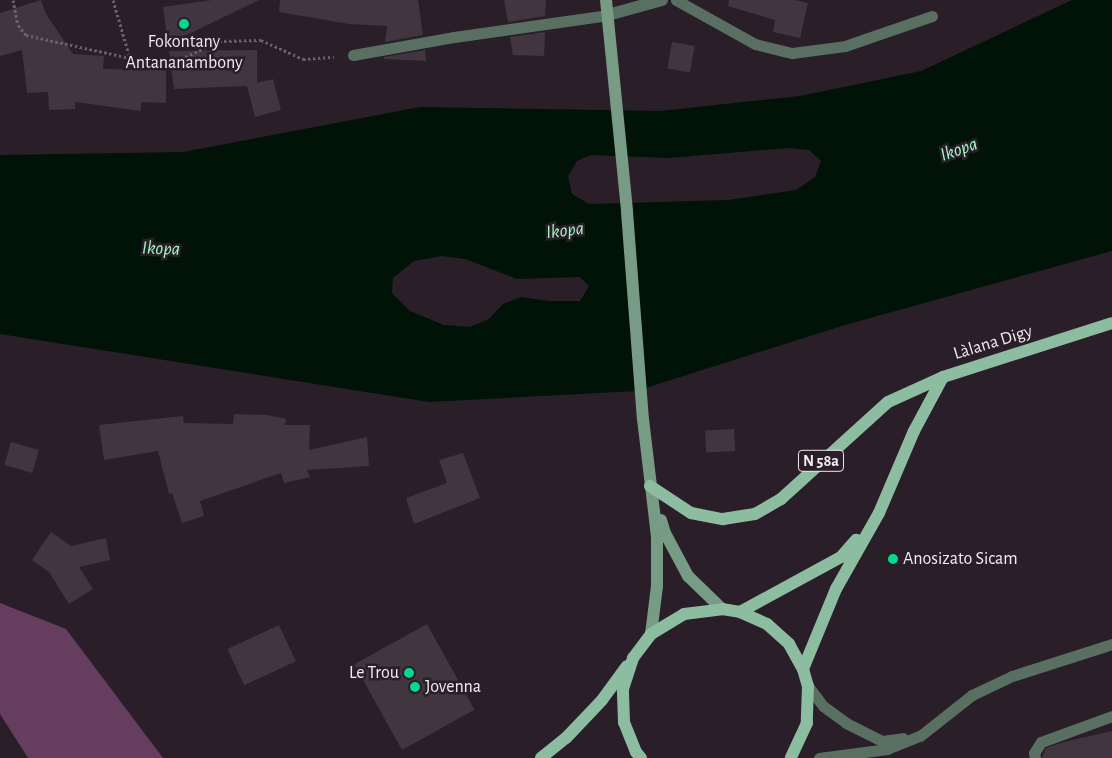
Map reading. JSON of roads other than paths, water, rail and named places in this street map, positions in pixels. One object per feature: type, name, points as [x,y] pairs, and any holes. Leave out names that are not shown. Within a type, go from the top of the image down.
[{"type":"main road","points":[[606,0],[627,212],[643,420],[657,536],[657,586],[651,634]]},
{"type":"main road","name":"Làlana Digy","points":[[878,513],[914,431],[943,377],[1112,323]]},
{"type":"main road","name":"N 58a","points":[[650,486],[691,513],[723,519],[755,514],[782,499],[888,402],[943,377]]},
{"type":"main road","points":[[650,486],[665,533],[688,576],[722,609]]},
{"type":"main road","points":[[740,612],[841,558],[878,513]]},
{"type":"main road","points":[[804,669],[836,589],[878,513]]},
{"type":"main road","points":[[541,758],[566,738],[602,700],[651,634],[684,614],[722,609],[740,612],[767,624],[789,644],[804,669],[808,686],[807,723],[794,758]]},
{"type":"main road","points":[[633,658],[623,689],[624,722],[636,752],[641,758]]},
{"type":"street","points":[[608,15],[662,0]]},
{"type":"lane","points":[[676,0],[755,44],[792,53],[845,46],[932,16]]},
{"type":"lane","points":[[353,55],[454,37],[608,15]]},
{"type":"lane","points":[[819,758],[887,749],[920,736],[972,694],[1004,679],[1112,644]]},
{"type":"lane","points":[[808,686],[822,706],[846,723],[882,740],[920,736]]},
{"type":"lane","points":[[1035,758],[1034,754],[1041,742],[1112,716]]},
{"type":"water","name":"Ikopa","points":[[1072,0],[1112,0],[1112,251],[845,325],[636,391],[429,402],[0,334],[0,155],[183,152],[420,107],[660,111],[800,96],[921,71]],"holes":[[[789,148],[809,150],[821,161],[815,177],[796,190],[728,200],[589,204],[572,194],[568,176],[577,161],[591,155],[669,158]],[[442,256],[465,259],[517,279],[580,277],[589,286],[580,301],[549,301],[521,297],[503,304],[489,319],[470,327],[444,325],[410,311],[392,293],[393,278],[414,261]]]},
{"type":"place","name":"Fokontany Antananambony","points":[[184,24]]},
{"type":"place","name":"Anosizato Sicam","points":[[893,559]]},
{"type":"place","name":"Le Trou","points":[[409,673]]},
{"type":"place","name":"Jovenna","points":[[415,687]]}]
